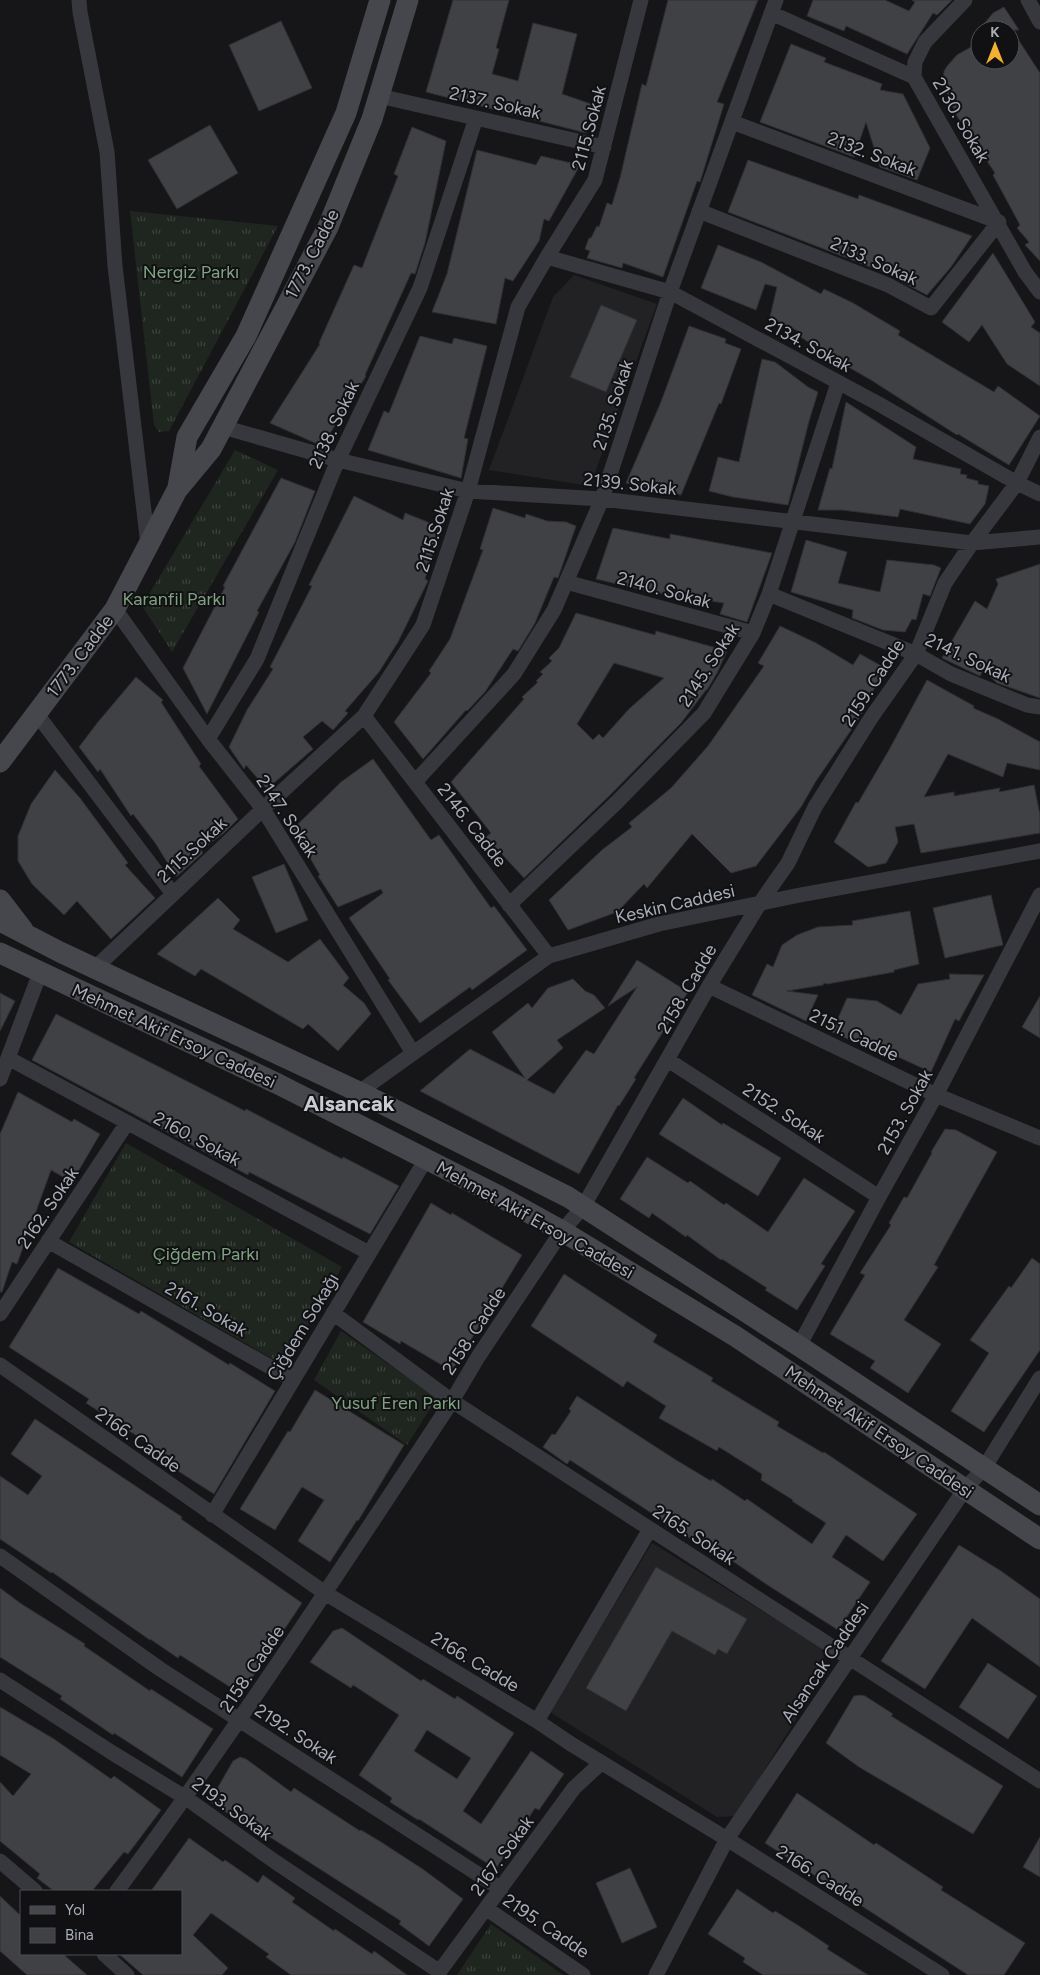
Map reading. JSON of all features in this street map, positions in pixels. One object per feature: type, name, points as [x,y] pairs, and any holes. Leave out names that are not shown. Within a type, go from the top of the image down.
[{"type":"street","points":[[79,0],[107,152],[115,266],[148,545]]},
{"type":"street","name":"1773. Cadde","points":[[177,490],[187,437],[246,336],[346,113],[380,0]]},
{"type":"street","name":"1773. Cadde","points":[[0,762],[115,609],[177,490],[211,449],[328,227],[372,119],[408,0]]},
{"type":"street","name":"2115.Sokak","points":[[94,968],[364,716],[423,625],[468,491],[518,307],[546,257],[595,180],[641,0]]},
{"type":"street","points":[[914,77],[915,62],[925,42],[965,0]]},
{"type":"street","points":[[1028,0],[1040,22]]},
{"type":"street","name":"2130. Sokak","points":[[773,6],[914,77],[999,222],[1025,272],[1040,292]]},
{"type":"street","name":"2135. Sokak","points":[[415,782],[514,674],[554,610],[602,499],[670,292],[773,6]]},
{"type":"street","name":"2137. Sokak","points":[[379,96],[604,147]]},
{"type":"street","name":"2138. Sokak","points":[[208,739],[257,659],[338,460],[420,288],[476,118]]},
{"type":"street","name":"2132. Sokak","points":[[732,122],[999,222]]},
{"type":"street","name":"2133. Sokak","points":[[699,211],[888,285],[931,308],[999,222]]},
{"type":"street","name":"2134. Sokak","points":[[546,257],[670,292],[838,383],[1017,484],[1040,494]]},
{"type":"street","name":"2145. Sokak","points":[[510,905],[617,802],[704,713],[753,633],[769,594],[838,383]]},
{"type":"street","name":"2139. Sokak","points":[[222,427],[338,460],[468,491],[602,499],[972,544],[1040,537]]},
{"type":"street","name":"2159. Cadde","points":[[760,903],[788,863],[815,807],[916,654],[945,584],[1017,484],[1040,437]]},
{"type":"street","name":"2140. Sokak","points":[[566,582],[753,633]]},
{"type":"street","name":"2141. Sokak","points":[[769,594],[916,654],[968,681],[1027,706],[1040,707]]},
{"type":"street","name":"2147. Sokak","points":[[115,609],[208,739],[263,809],[414,1053]]},
{"type":"street","points":[[36,713],[173,894]]},
{"type":"street","name":"2146. Cadde","points":[[364,716],[549,956]]},
{"type":"street","name":"Keskin Caddesi","points":[[359,1092],[549,956],[659,924],[760,903],[1040,851]]},
{"type":"street","name":"2153. Sokak","points":[[799,1346],[936,1095],[1040,895]]},
{"type":"street","points":[[0,900],[28,936]]},
{"type":"street","name":"2158. Cadde","points":[[118,1890],[186,1798],[240,1720],[452,1401],[478,1357],[562,1231],[583,1207],[709,986],[760,903]]},
{"type":"street","name":"Mehmet Akif Ersoy Caddesi","points":[[0,921],[94,968],[359,1092],[568,1197],[1040,1505]]},
{"type":"street","name":"Mehmet Akif Ersoy Caddesi","points":[[0,953],[278,1084],[497,1195],[562,1231],[735,1336],[1040,1539]]},
{"type":"street","points":[[0,1079],[40,973]]},
{"type":"street","name":"2151. Cadde","points":[[709,986],[936,1095],[1040,1138]]},
{"type":"street","name":"2160. Sokak","points":[[8,1058],[369,1253]]},
{"type":"street","name":"2152. Sokak","points":[[668,1060],[879,1197]]},
{"type":"street","name":"2162. Sokak","points":[[0,1314],[127,1123]]},
{"type":"street","name":"Çiğdem Sokağı","points":[[212,1515],[426,1159]]},
{"type":"street","name":"2161. Sokak","points":[[48,1241],[293,1380]]},
{"type":"street","name":"2165. Sokak","points":[[333,1313],[452,1401],[1040,1781]]},
{"type":"street","name":"2166. Cadde","points":[[0,1365],[325,1593],[537,1720],[601,1763],[727,1839],[942,1975]]},
{"type":"street","name":"Alsancak Caddesi","points":[[656,1975],[727,1839],[966,1489],[984,1468],[1040,1378]]},
{"type":"street","points":[[537,1720],[650,1528]]},
{"type":"street","name":"2192. Sokak","points":[[0,1556],[160,1669],[501,1889]]},
{"type":"street","name":"2193. Sokak","points":[[0,1680],[186,1798],[274,1862],[438,1973]]},
{"type":"street","name":"2167. Sokak","points":[[438,1973],[487,1909],[574,1788],[601,1763]]},
{"type":"street","points":[[0,1861],[34,1890]]},
{"type":"street","name":"2195. Cadde","points":[[487,1909],[583,1975]]},
{"type":"street","points":[[105,1955],[127,1975]]},
{"type":"shaded area","points":[[574,275],[657,304],[590,486],[489,470],[553,297]]},
{"type":"shaded area","points":[[652,1543],[821,1647],[827,1669],[736,1816],[717,1817],[550,1712]]},
{"type":"green space","name":"Nergiz Parkı","points":[[130,211],[278,226],[169,431],[159,432],[154,425]]},
{"type":"green space","name":"Karanfil Parkı","points":[[235,450],[278,470],[172,652],[142,606]]},
{"type":"green space","name":"Çiğdem Parkı","points":[[126,1143],[342,1267],[285,1366],[69,1242]]},
{"type":"green space","name":"Yusuf Eren Parkı","points":[[341,1331],[437,1398],[407,1445],[314,1380]]},
{"type":"green space","points":[[491,1924],[563,1975],[457,1975]]},
{"type":"building","points":[[453,0],[509,0],[496,48],[499,49],[492,74],[518,81],[533,23],[577,34],[562,94],[594,105],[586,133],[426,92]]},
{"type":"building","points":[[668,0],[758,0],[717,102],[724,104],[700,182],[697,181],[663,277],[623,263],[622,268],[587,258],[590,251],[585,249],[589,238],[591,238],[597,226],[599,227],[607,203],[612,205],[642,84],[646,86]]},
{"type":"building","points":[[813,0],[885,0],[909,11],[915,2],[912,0],[952,0],[937,15],[933,13],[907,54],[846,26],[844,31],[807,16]]},
{"type":"building","points":[[1004,7],[1012,20],[987,20],[993,13]]},
{"type":"building","points":[[281,21],[312,88],[259,111],[229,45]]},
{"type":"building","points":[[1020,42],[1040,73],[1040,261],[1025,245],[1029,242],[1017,228],[1020,225],[993,175],[995,173],[957,116],[943,84],[944,71],[957,55],[970,48],[970,70],[1020,70]]},
{"type":"building","points":[[791,44],[826,58],[824,62],[882,84],[880,90],[903,94],[930,148],[917,180],[880,167],[866,122],[854,157],[760,122]]},
{"type":"building","points":[[210,125],[238,173],[177,209],[148,160]]},
{"type":"building","points":[[412,127],[446,141],[425,243],[415,274],[411,273],[366,376],[322,446],[270,423],[320,344],[354,265],[362,268],[398,176],[394,174]]},
{"type":"building","points":[[477,150],[536,165],[541,156],[580,165],[549,221],[544,219],[539,241],[513,281],[505,278],[496,324],[432,312],[447,274]]},
{"type":"building","points":[[748,160],[858,199],[859,195],[972,236],[951,267],[927,295],[898,280],[899,278],[728,212]]},
{"type":"building","points":[[718,245],[761,262],[821,294],[824,289],[853,303],[900,331],[898,335],[994,392],[998,386],[1040,416],[1009,465],[824,353],[798,335],[800,332],[770,317],[777,287],[765,284],[756,310],[701,288]]},
{"type":"building","points":[[993,253],[1035,322],[1031,327],[1040,333],[1040,386],[1007,364],[982,325],[969,342],[942,322]]},
{"type":"building","points":[[601,305],[637,320],[606,392],[570,377]]},
{"type":"building","points":[[689,326],[726,339],[725,343],[741,349],[721,404],[719,403],[681,495],[626,483],[661,402]]},
{"type":"building","points":[[420,336],[452,344],[454,338],[487,346],[464,438],[468,439],[461,478],[368,450],[384,411],[389,413]]},
{"type":"building","points":[[762,359],[775,362],[808,387],[818,392],[788,505],[733,497],[709,491],[718,457],[739,462]]},
{"type":"building","points":[[846,402],[916,447],[913,459],[961,469],[960,474],[967,475],[966,478],[978,481],[978,484],[989,486],[985,504],[970,524],[900,509],[898,517],[842,510],[818,510],[830,468],[832,469]]},
{"type":"building","points":[[281,478],[315,491],[295,542],[257,611],[259,612],[207,714],[183,668],[225,587],[223,586]]},
{"type":"building","points":[[354,496],[403,520],[405,513],[440,527],[425,579],[428,581],[398,642],[379,672],[345,711],[348,713],[333,730],[322,721],[303,737],[313,749],[267,789],[246,765],[244,769],[229,747],[247,710],[273,669],[270,667],[312,586],[309,585]]},
{"type":"building","points":[[493,508],[525,518],[526,514],[547,521],[566,522],[576,526],[558,578],[554,577],[535,623],[518,651],[513,649],[485,692],[466,710],[423,759],[394,722],[431,673],[429,671],[450,639],[483,550],[480,549]]},
{"type":"building","points":[[613,528],[670,539],[670,534],[772,553],[747,622],[720,614],[724,603],[652,592],[596,579]]},
{"type":"building","points":[[806,540],[847,552],[838,583],[880,592],[887,560],[934,565],[941,568],[930,596],[923,594],[916,620],[912,619],[905,632],[883,630],[852,618],[853,610],[791,592]]},
{"type":"building","points":[[1040,564],[1040,698],[997,683],[983,670],[980,676],[942,658],[975,601],[987,609],[998,584],[996,579]]},
{"type":"building","points":[[576,613],[655,635],[656,631],[727,651],[707,690],[681,723],[524,878],[486,837],[491,833],[451,782],[524,699],[522,697],[538,682],[536,681],[543,674],[540,672],[552,661],[549,658],[559,648]],"holes":[[[614,663],[664,678],[629,709],[603,738],[599,734],[593,740],[577,724]]]},
{"type":"building","points":[[780,626],[816,643],[853,665],[860,654],[885,668],[858,720],[816,781],[801,807],[756,866],[731,873],[692,834],[647,888],[644,884],[617,912],[568,930],[549,900],[602,850],[632,827],[629,823],[671,788],[708,746],[764,666],[758,663]]},
{"type":"building","points":[[136,677],[163,700],[161,702],[201,764],[199,766],[238,819],[224,833],[201,850],[203,853],[176,877],[156,844],[133,814],[131,816],[100,769],[98,772],[79,747]]},
{"type":"building","points":[[927,680],[974,706],[973,708],[998,719],[1040,742],[1040,770],[1007,763],[1003,777],[948,754],[924,797],[954,792],[954,796],[1000,788],[999,792],[1034,785],[1040,815],[1040,833],[921,853],[914,824],[895,827],[898,842],[886,863],[868,867],[834,842],[856,802],[858,803],[889,750]]},
{"type":"building","points":[[373,759],[431,840],[439,835],[491,908],[494,906],[527,950],[472,990],[470,987],[420,1023],[388,980],[390,979],[349,918],[383,893],[381,889],[338,907],[318,876],[320,875],[293,829],[341,782]]},
{"type":"building","points":[[55,770],[80,798],[128,863],[125,865],[155,898],[111,939],[77,901],[64,915],[32,884],[18,861],[18,836],[31,804]]},
{"type":"building","points":[[284,864],[308,920],[276,933],[252,877]]},
{"type":"building","points":[[991,895],[1003,945],[945,958],[933,908]]},
{"type":"building","points":[[218,898],[240,920],[233,929],[288,962],[320,939],[349,978],[343,985],[364,1003],[371,1014],[338,1051],[308,1024],[303,1029],[201,969],[195,976],[157,954]]},
{"type":"building","points":[[910,911],[919,964],[894,970],[894,972],[787,991],[818,995],[806,1021],[752,995],[767,964],[773,967],[782,945],[797,935],[818,927],[853,925],[852,921]]},
{"type":"building","points":[[637,960],[688,992],[634,1078],[636,1079],[618,1105],[579,1174],[420,1091],[470,1049],[525,1078],[492,1032],[528,1003],[532,1008],[548,988],[573,979],[585,991],[594,995],[605,1008],[557,1040],[563,1048],[527,1080],[554,1094],[586,1050],[594,1054],[637,987],[608,1006]]},
{"type":"building","points":[[949,974],[984,975],[959,1021],[955,1019],[931,1072],[872,1045],[871,1049],[832,1032],[847,998],[877,1001],[901,1015],[918,984],[950,979]]},
{"type":"building","points":[[0,993],[15,1001],[0,1031]]},
{"type":"building","points":[[1040,996],[1040,1038],[1022,1027]]},
{"type":"building","points":[[56,1014],[245,1111],[246,1109],[342,1159],[343,1157],[399,1186],[370,1234],[249,1172],[248,1175],[32,1060]]},
{"type":"building","points":[[18,1092],[72,1122],[74,1119],[100,1134],[72,1182],[51,1170],[17,1264],[12,1262],[2,1292],[0,1292],[0,1134]]},
{"type":"building","points":[[683,1098],[722,1125],[723,1123],[781,1158],[758,1196],[659,1134]]},
{"type":"building","points":[[945,1129],[956,1130],[997,1152],[934,1265],[938,1267],[904,1320],[941,1344],[908,1393],[870,1368],[875,1361],[830,1334],[865,1275],[860,1273],[891,1225],[889,1223],[904,1197],[907,1198]]},
{"type":"building","points":[[647,1157],[688,1183],[690,1181],[724,1205],[726,1203],[768,1232],[804,1178],[855,1211],[821,1264],[825,1266],[797,1310],[765,1290],[767,1288],[721,1260],[687,1235],[686,1237],[652,1213],[649,1218],[620,1199]]},
{"type":"building","points":[[431,1203],[451,1215],[452,1213],[522,1255],[452,1371],[401,1341],[400,1344],[363,1322]]},
{"type":"building","points":[[1032,1258],[1040,1264],[1040,1350],[984,1432],[951,1411],[989,1353],[970,1340]]},
{"type":"building","points":[[58,1268],[139,1314],[141,1311],[275,1391],[214,1494],[164,1462],[168,1456],[86,1403],[89,1399],[9,1347]]},
{"type":"building","points":[[564,1274],[657,1335],[653,1342],[713,1378],[711,1381],[779,1422],[777,1426],[824,1452],[917,1514],[883,1561],[846,1535],[832,1557],[870,1582],[838,1630],[702,1540],[699,1544],[570,1460],[567,1464],[543,1447],[552,1434],[555,1435],[571,1411],[569,1409],[577,1396],[676,1460],[711,1481],[712,1479],[745,1501],[747,1499],[812,1544],[826,1523],[761,1480],[762,1474],[719,1447],[717,1451],[659,1418],[666,1406],[627,1381],[623,1387],[531,1326]]},
{"type":"building","points":[[315,1390],[404,1445],[358,1521],[330,1562],[298,1541],[324,1500],[302,1487],[275,1530],[240,1509]]},
{"type":"building","points":[[35,1419],[182,1517],[181,1519],[302,1603],[241,1694],[180,1655],[178,1658],[150,1640],[52,1572],[0,1539],[0,1476],[28,1495],[42,1476],[11,1454]]},
{"type":"building","points":[[959,1545],[1001,1571],[1040,1599],[1040,1667],[972,1618],[925,1689],[881,1661]]},
{"type":"building","points":[[656,1567],[747,1619],[727,1654],[718,1649],[715,1655],[672,1631],[626,1711],[586,1688]]},
{"type":"building","points":[[0,1588],[20,1603],[85,1644],[84,1646],[150,1691],[151,1689],[213,1729],[182,1777],[114,1733],[113,1735],[60,1699],[62,1696],[0,1657]]},
{"type":"building","points":[[342,1628],[421,1681],[423,1679],[455,1699],[457,1696],[514,1733],[463,1811],[481,1824],[531,1751],[564,1774],[539,1810],[535,1808],[496,1869],[390,1802],[392,1798],[359,1775],[399,1715],[353,1685],[351,1688],[310,1662],[333,1631]],"holes":[[[427,1730],[471,1758],[457,1779],[414,1751]]]},
{"type":"building","points":[[988,1663],[1037,1696],[1008,1739],[959,1707]]},
{"type":"building","points":[[861,1695],[1003,1786],[973,1834],[859,1767],[826,1743],[854,1696]]},
{"type":"building","points":[[0,1707],[54,1739],[111,1779],[114,1776],[161,1810],[128,1854],[124,1852],[93,1890],[53,1890],[37,1878],[40,1874],[0,1841],[0,1782],[13,1796],[31,1774],[0,1755]]},
{"type":"building","points":[[240,1757],[246,1759],[291,1792],[294,1788],[360,1831],[381,1842],[424,1870],[463,1899],[429,1946],[399,1924],[401,1921],[248,1823],[246,1826],[210,1801],[233,1761]]},
{"type":"building","points":[[797,1793],[874,1845],[876,1843],[943,1887],[941,1890],[1025,1943],[1004,1975],[968,1975],[765,1843]]},
{"type":"building","points":[[1040,1837],[1040,1877],[1023,1867]]},
{"type":"building","points":[[189,1838],[223,1862],[225,1860],[258,1883],[263,1875],[295,1898],[292,1902],[372,1954],[374,1951],[407,1975],[291,1975],[266,1957],[269,1954],[211,1913],[193,1935],[228,1968],[222,1975],[143,1975],[120,1955],[182,1955],[182,1890],[152,1890]]},
{"type":"building","points":[[630,1868],[657,1927],[622,1943],[596,1883]]},
{"type":"building","points":[[737,1889],[773,1913],[775,1911],[799,1926],[829,1946],[827,1949],[868,1975],[763,1975],[743,1962],[745,1958],[708,1934]]},
{"type":"building","points":[[0,1896],[20,1915],[20,1955],[64,1955],[87,1975],[27,1975],[0,1951]]},
{"type":"district","name":"Alsancak","points":[[349,1103]]}]
